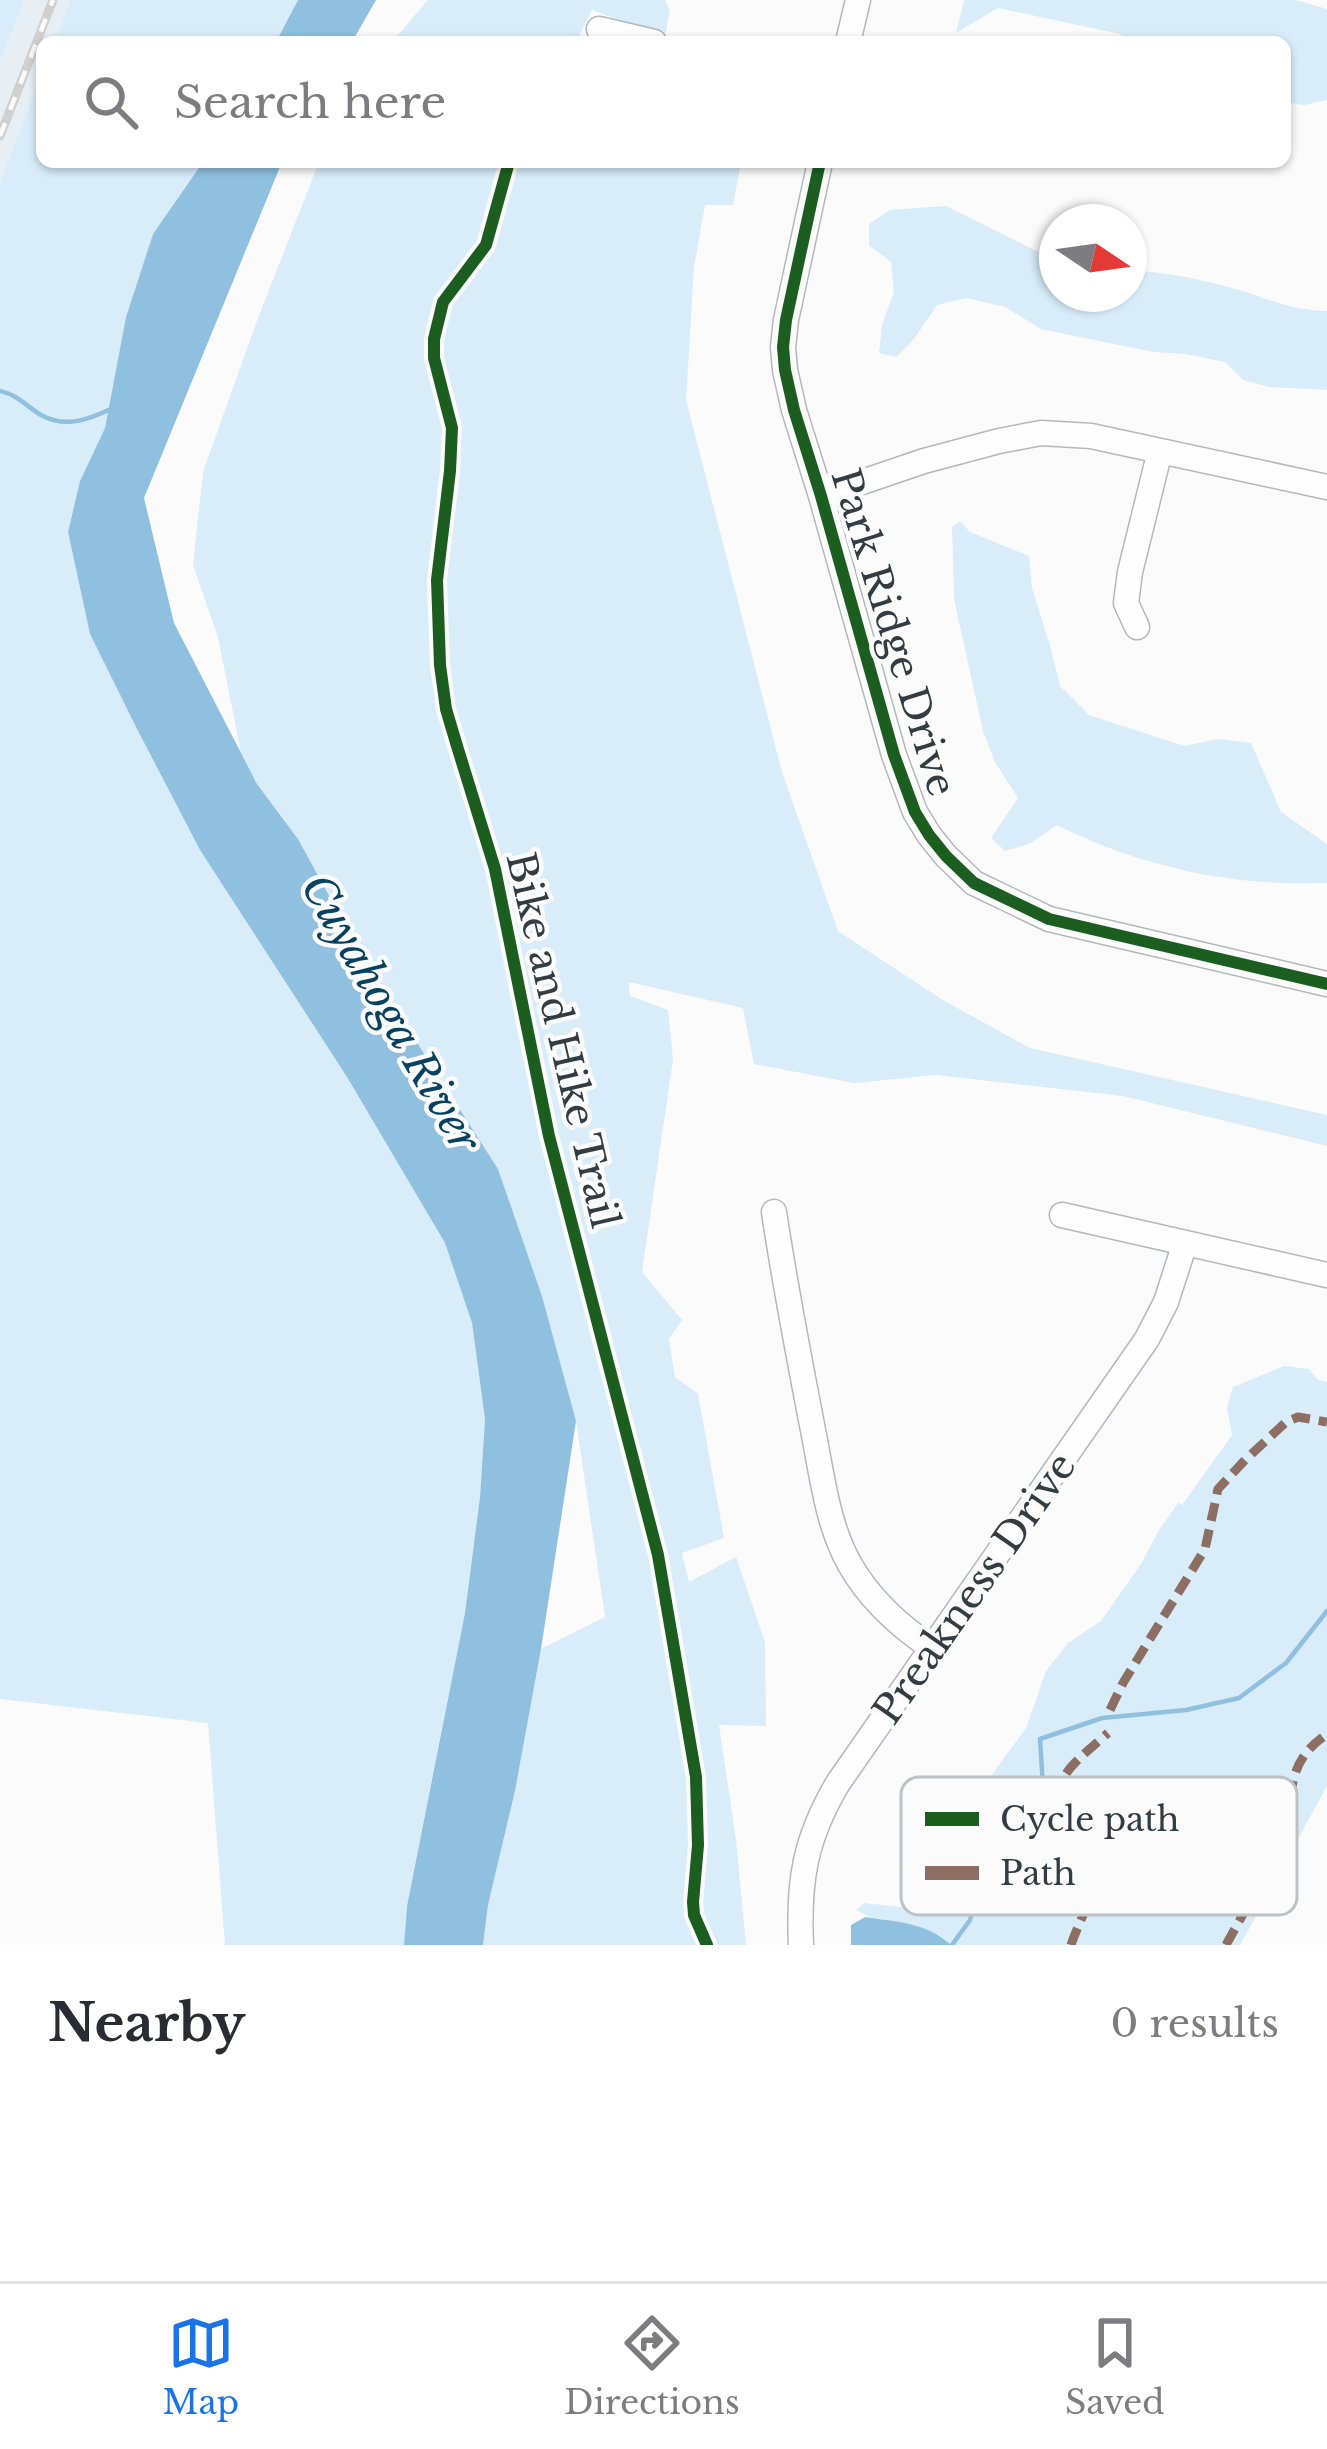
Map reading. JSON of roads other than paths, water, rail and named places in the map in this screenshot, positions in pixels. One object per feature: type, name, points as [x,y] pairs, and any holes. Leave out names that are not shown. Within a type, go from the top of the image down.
[{"type":"street","points":[[849,36],[858,0]]},
{"type":"street","points":[[599,29],[628,36]]},
{"type":"street","name":"Park Ridge Drive","points":[[819,168],[794,278],[783,347],[785,370],[894,755],[915,812],[946,856],[974,883],[1049,919],[1327,984]]},
{"type":"street","points":[[821,496],[924,461],[1041,433],[1091,436],[1327,487]]},
{"type":"street","points":[[1137,627],[1126,603],[1128,587],[1160,451]]},
{"type":"street","points":[[774,1212],[788,1303],[839,1542],[874,1599],[932,1648]]},
{"type":"street","points":[[1062,1215],[1327,1275]]},
{"type":"street","name":"Preakness Drive","points":[[801,1945],[800,1883],[820,1814],[1147,1339],[1166,1302],[1185,1243]]},
{"type":"water","points":[[298,0],[376,0],[355,36],[279,36]]},
{"type":"water","name":"Cuyahoga River","points":[[199,168],[280,168],[144,498],[174,623],[257,784],[298,839],[366,963],[498,1169],[542,1296],[576,1421],[541,1649],[483,1945],[404,1945],[407,1906],[465,1613],[480,1497],[485,1419],[472,1323],[445,1243],[347,1077],[200,850],[137,729],[90,634],[68,532],[80,481],[105,428],[126,317],[153,234]]},
{"type":"water","points":[[865,1917],[921,1927],[951,1945],[851,1945],[851,1925]]},
{"type":"waterway","points":[[0,391],[60,421],[87,419],[113,408]]},
{"type":"waterway","points":[[1042,1777],[1040,1739],[1102,1718],[1186,1710],[1239,1698],[1286,1663],[1327,1611]]},
{"type":"waterway","points":[[952,1945],[971,1915]]},
{"type":"railway","points":[[39,36],[53,0]]},
{"type":"railway","points":[[0,136],[36,44]]}]
